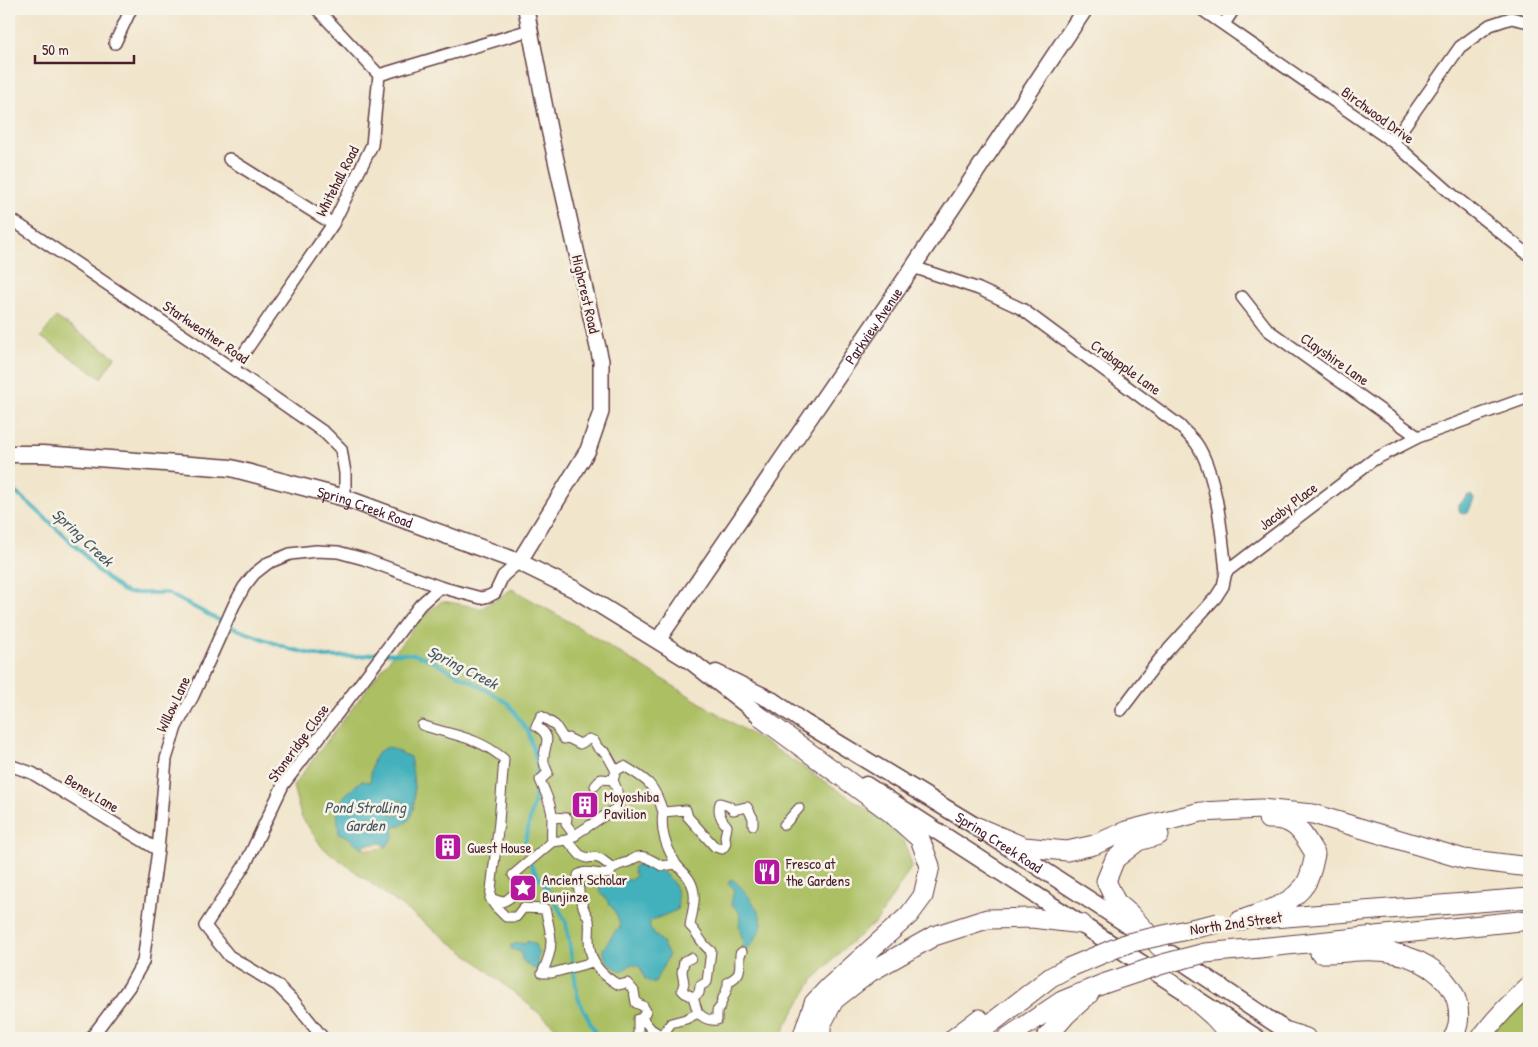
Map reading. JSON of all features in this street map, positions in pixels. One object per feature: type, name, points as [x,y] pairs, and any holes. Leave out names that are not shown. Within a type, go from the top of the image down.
[{"type":"main road","name":"Spring Creek Road","points":[[9,454],[43,454],[230,468],[345,498],[519,562],[574,589],[658,640],[692,662],[762,718],[1257,1038]]},
{"type":"main road","name":"Spring Creek Road","points":[[692,662],[773,700],[805,723],[977,827],[1297,1036]]},
{"type":"main road","points":[[762,718],[890,812],[920,839],[930,866],[923,896],[914,909],[814,1003],[802,1038]]},
{"type":"main road","points":[[977,827],[1024,847],[1067,851],[1094,844],[1126,831],[1201,812],[1261,809],[1313,814],[1464,859],[1529,867]]},
{"type":"main road","points":[[1160,947],[1130,914],[1116,902],[1106,881],[1115,859],[1138,841],[1203,823],[1282,819],[1302,831],[1315,854],[1311,870],[1305,884],[1287,902],[1239,920]]},
{"type":"main road","name":"North 2nd Street","points":[[972,1038],[1051,976],[1128,943],[1239,920],[1529,898]]},
{"type":"main road","points":[[821,1038],[821,1025],[834,1000],[870,972],[934,936],[987,919],[1032,918],[1082,924]]},
{"type":"main road","name":"North 2nd Street","points":[[1007,1038],[1062,1001],[1163,964],[1205,953],[1529,920]]},
{"type":"main road","points":[[1259,948],[1324,953],[1375,951],[1401,954],[1427,964],[1447,982],[1455,996],[1458,1024],[1453,1038]]},
{"type":"main road","points":[[954,1038],[1016,989],[1051,976]]},
{"type":"main road","points":[[1046,1038],[1066,1015],[1100,986]]},
{"type":"main road","points":[[1481,1038],[1498,1016],[1529,986]]},
{"type":"main road","points":[[1188,994],[1232,1038]]},
{"type":"street","points":[[115,43],[130,9]]},
{"type":"street","name":"Highcrest Road","points":[[519,562],[588,450],[601,412],[601,361],[549,129],[526,9]]},
{"type":"street","name":"Parkview Avenue","points":[[658,640],[913,267],[1085,9]]},
{"type":"street","name":"Birchwood Drive","points":[[1200,9],[1392,142],[1454,196],[1529,255]]},
{"type":"street","points":[[1224,24],[1234,9]]},
{"type":"street","points":[[318,10],[379,75],[530,30]]},
{"type":"street","points":[[1392,142],[1460,47],[1490,25],[1510,18],[1529,22]]},
{"type":"street","name":"Whitehall Road","points":[[233,369],[333,224],[372,145],[379,75]]},
{"type":"street","points":[[229,159],[333,224]]},
{"type":"street","name":"Starkweather Road","points":[[9,218],[325,433],[341,449],[345,473],[345,498]]},
{"type":"street","name":"Crabapple Lane","points":[[913,267],[980,289],[1022,309],[1180,426],[1196,444],[1208,469],[1218,511],[1226,572]]},
{"type":"street","name":"Clayshire Lane","points":[[1242,297],[1268,330],[1418,437]]},
{"type":"street","name":"Jacoby Place","points":[[1226,572],[1373,460],[1418,437],[1529,396]]},
{"type":"street","name":"Willow Lane","points":[[92,1038],[129,987],[143,962],[158,850],[166,759],[176,726],[193,696],[234,605],[254,574],[268,563],[290,554],[316,551],[338,552],[364,559],[440,586]]},
{"type":"street","points":[[440,586],[481,598],[489,596],[495,593],[503,576],[519,562]]},
{"type":"street","points":[[1121,710],[1159,660],[1216,598],[1223,586],[1226,572]]},
{"type":"street","name":"Stoneridge Close","points":[[322,1038],[295,1003],[277,985],[229,956],[205,926],[246,863],[284,785],[389,644],[420,605],[440,586]]},
{"type":"street","points":[[490,898],[502,902],[506,901],[518,890],[522,881],[514,878],[513,875],[544,848],[552,842],[571,838],[618,807],[614,775],[606,753],[598,748],[594,741],[589,739],[580,744],[568,738],[564,739],[554,725],[542,716],[536,726],[543,730],[546,736],[548,745],[544,762],[548,773],[540,780],[550,802],[552,842]]},
{"type":"street","points":[[422,725],[473,740],[486,746],[504,759],[490,898],[506,917],[516,917],[523,908],[545,909],[550,928],[552,949],[542,973],[552,973],[590,963]]},
{"type":"street","name":"Benev Lane","points":[[9,765],[32,773],[158,850]]},
{"type":"street","points":[[595,786],[601,779],[614,775],[624,766],[646,779],[657,795],[663,812],[662,834],[665,845],[676,864],[689,879],[694,890],[694,906],[690,926],[698,933],[704,947],[711,951],[707,982],[700,986],[699,993],[693,997]]},
{"type":"street","points":[[663,812],[686,810],[688,817],[715,847],[722,850],[726,846],[727,826],[720,815],[718,808],[720,803],[729,806],[733,810],[747,807],[753,818],[753,825]]},
{"type":"street","points":[[784,826],[799,808]]},
{"type":"street","points":[[552,817],[567,818],[566,824],[580,855],[587,858],[595,857],[601,859],[613,868]]},
{"type":"street","points":[[638,1038],[638,1019],[642,1018],[646,1011],[643,1006],[636,1003],[634,991],[627,983],[618,985],[606,978],[590,963],[589,920],[580,898],[578,875],[582,872],[588,872],[604,875],[610,873],[620,863],[630,862],[635,857],[651,859],[662,866],[676,864]]},
{"type":"street","points":[[693,997],[698,1013],[710,1021],[717,1020],[717,1012],[722,1006],[728,982],[740,972],[740,954],[742,952]]},
{"type":"street","points":[[691,958],[684,962],[682,972],[684,984],[682,990],[685,994],[693,997]]},
{"type":"street","points":[[642,1018],[651,1029],[662,1036],[671,1023],[698,1013]]},
{"type":"green space","points":[[56,317],[115,357],[101,378],[41,337]]},
{"type":"green space","points":[[512,589],[575,625],[778,751],[881,818],[905,843],[912,866],[877,921],[844,948],[814,979],[780,1038],[569,1038],[477,962],[322,847],[301,816],[293,786],[421,618],[442,601],[482,608]]},
{"type":"green space","points":[[1529,998],[1529,1038],[1488,1038],[1505,1017]]},
{"type":"sand","points":[[381,843],[386,847],[375,850],[363,849],[364,845]]},
{"type":"water","points":[[1468,495],[1471,495],[1474,499],[1468,513],[1461,513],[1459,505]]},
{"type":"water","name":"Pond Strolling Garden","points":[[389,747],[410,757],[414,790],[413,807],[408,821],[393,828],[394,837],[386,847],[381,843],[364,845],[363,849],[345,835],[339,834],[337,812],[344,796],[361,781],[370,782],[372,765],[376,756],[383,749]],"holes":[[[403,800],[403,809],[397,815],[392,815],[391,808],[398,801]]]},
{"type":"water","points":[[638,864],[663,873],[674,884],[677,891],[677,910],[650,921],[650,929],[661,941],[669,955],[654,984],[645,979],[640,967],[632,964],[622,971],[611,965],[605,957],[603,949],[616,930],[620,929],[618,918],[599,890],[602,884],[611,878],[630,880],[635,877],[633,868]]},
{"type":"water","points":[[731,879],[751,899],[761,920],[760,931],[747,949],[744,948],[739,927],[740,916],[738,910],[731,905],[734,889],[728,883]]},
{"type":"water","points":[[527,941],[535,944],[540,953],[537,959],[539,969],[524,962],[521,952],[511,949],[511,945],[525,944]]},
{"type":"waterway","name":"Spring Creek","points":[[9,488],[29,503],[82,552],[97,570],[121,590],[128,593],[167,593],[234,628],[290,649],[325,657],[362,656],[378,653],[412,654],[426,658],[508,703],[528,732],[538,765],[534,802],[525,842],[532,867],[552,896],[566,922],[578,998],[598,1038]]},
{"type":"place","name":"Moyoshiba Pavilion","points":[[585,805]]},
{"type":"place","name":"Guest House","points":[[448,847]]},
{"type":"place","name":"Fresco at the Gardens","points":[[767,872]]},
{"type":"place","name":"Ancient Scholar Bunjinze","points":[[523,888]]}]
